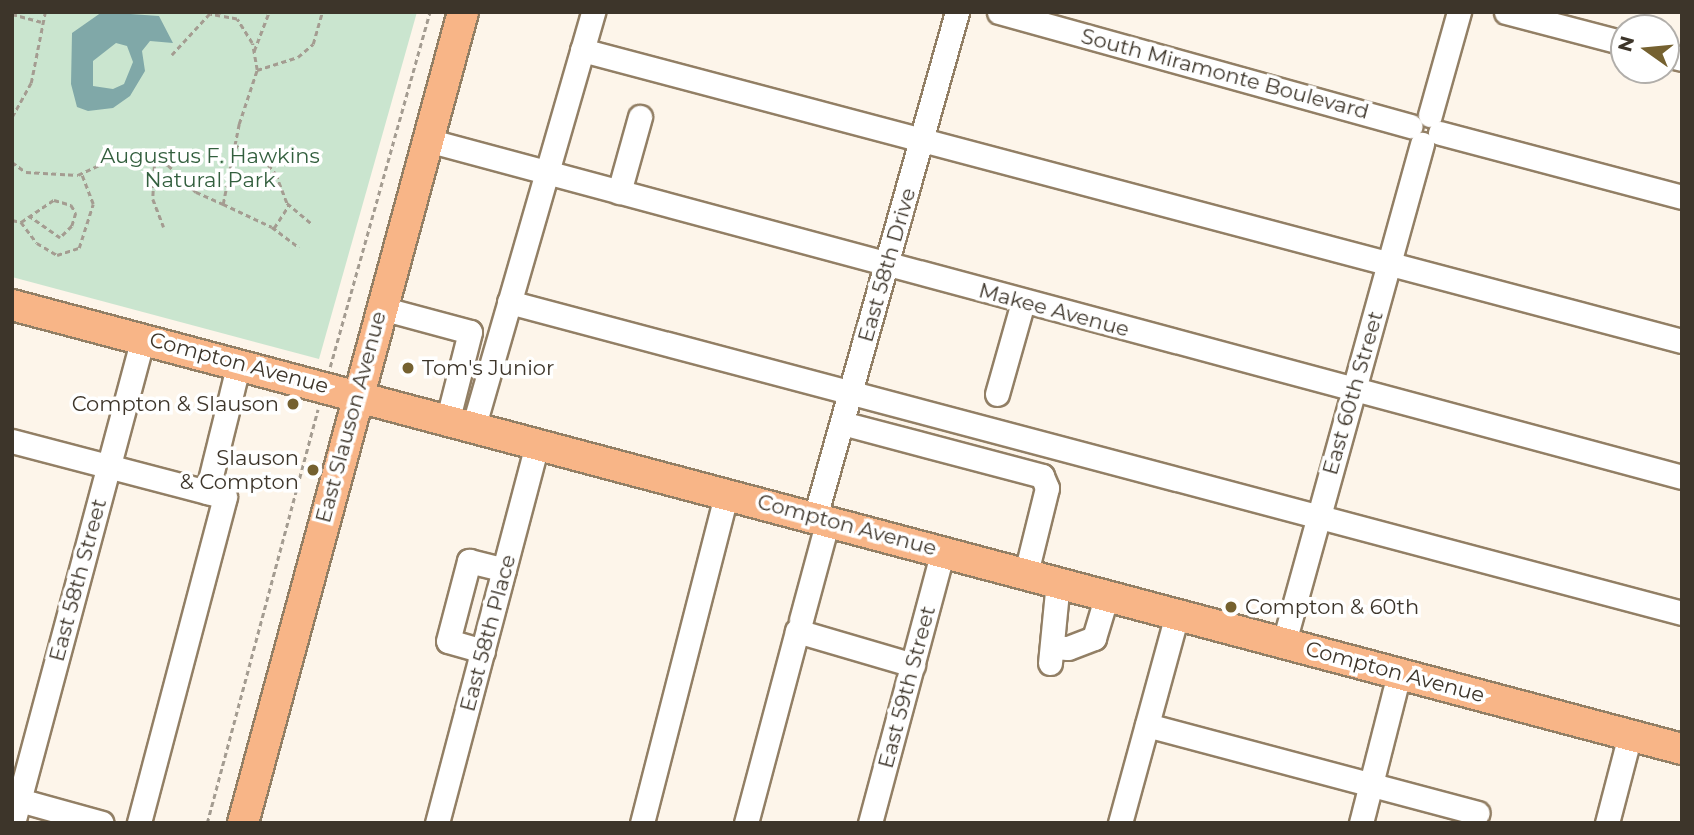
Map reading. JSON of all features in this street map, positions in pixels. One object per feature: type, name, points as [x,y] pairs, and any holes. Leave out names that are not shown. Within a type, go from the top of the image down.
[{"type":"main road","name":"East Slauson Avenue","points":[[243,823],[357,394],[463,12]]},
{"type":"main road","name":"Compton Avenue","points":[[12,304],[1682,749]]},
{"type":"street","points":[[461,422],[509,302],[593,12]]},
{"type":"street","name":"East 58th Drive","points":[[801,620],[842,423],[957,12]]},
{"type":"street","name":"South Miramonte Boulevard","points":[[999,12],[1426,130],[1682,197]]},
{"type":"street","name":"East 60th Street","points":[[1284,642],[1459,12]]},
{"type":"street","points":[[1506,12],[1610,39]]},
{"type":"street","points":[[582,50],[1682,341]]},
{"type":"street","points":[[619,192],[640,117]]},
{"type":"street","name":"Makee Avenue","points":[[427,140],[887,266],[1682,477]]},
{"type":"street","points":[[509,302],[1682,613]]},
{"type":"street","points":[[996,394],[1023,302]]},
{"type":"street","points":[[381,308],[470,332],[461,422]]},
{"type":"street","name":"East 58th Street","points":[[13,823],[16,799],[143,338]]},
{"type":"street","points":[[207,492],[239,363]]},
{"type":"street","points":[[842,423],[1042,476],[1047,488],[1026,573]]},
{"type":"street","points":[[12,442],[225,497],[139,823]]},
{"type":"street","name":"East 58th Place","points":[[437,823],[538,442]]},
{"type":"street","points":[[642,823],[727,493]]},
{"type":"street","name":"East 59th Street","points":[[870,823],[943,551]]},
{"type":"street","points":[[483,650],[448,641],[469,561],[504,569]]},
{"type":"street","points":[[1058,582],[1051,655],[1094,638],[1107,595]]},
{"type":"street","points":[[1120,823],[1177,614]]},
{"type":"street","points":[[746,823],[797,631],[913,665]]},
{"type":"street","points":[[1361,823],[1399,674]]},
{"type":"street","points":[[1147,725],[1478,813]]},
{"type":"street","points":[[1607,823],[1630,735]]},
{"type":"street","points":[[16,799],[102,823]]},
{"type":"path","points":[[12,117],[31,83],[45,12]]},
{"type":"path","points":[[253,52],[269,12]]},
{"type":"path","points":[[257,70],[306,50],[313,44],[322,12]]},
{"type":"path","points":[[330,370],[430,12]]},
{"type":"path","points":[[172,55],[210,13],[243,24],[253,52],[257,70],[234,145],[223,204]]},
{"type":"path","points":[[12,15],[41,22]]},
{"type":"path","points":[[234,145],[263,158],[276,174],[289,205],[312,224]]},
{"type":"path","points":[[12,162],[40,174],[81,173],[130,153],[155,157],[196,192],[274,228],[299,247]]},
{"type":"path","points":[[155,157],[153,199],[164,227]]},
{"type":"path","points":[[12,220],[21,222],[37,243],[57,255],[79,248],[93,204],[81,173]]},
{"type":"path","points":[[21,222],[54,200],[71,205],[76,213],[65,237],[60,237],[30,217]]},
{"type":"path","points":[[274,228],[289,205]]},
{"type":"path","points":[[206,823],[318,411]]},
{"type":"green space","name":"Augustus F. Hawkins Natural Park","points":[[12,12],[417,12],[319,359],[12,277]]},
{"type":"water","points":[[102,12],[159,16],[173,43],[150,41],[142,51],[145,71],[130,96],[113,108],[88,111],[77,107],[71,84],[72,33]],"holes":[[[116,43],[127,46],[133,62],[124,84],[113,89],[93,86],[93,61]]]},
{"type":"place","name":"Tom's Junior","points":[[408,368]]},
{"type":"place","name":"Compton & Slauson","points":[[293,404]]},
{"type":"place","name":"Slauson & Compton","points":[[313,470]]},
{"type":"place","name":"Compton & 60th","points":[[1231,607]]}]
